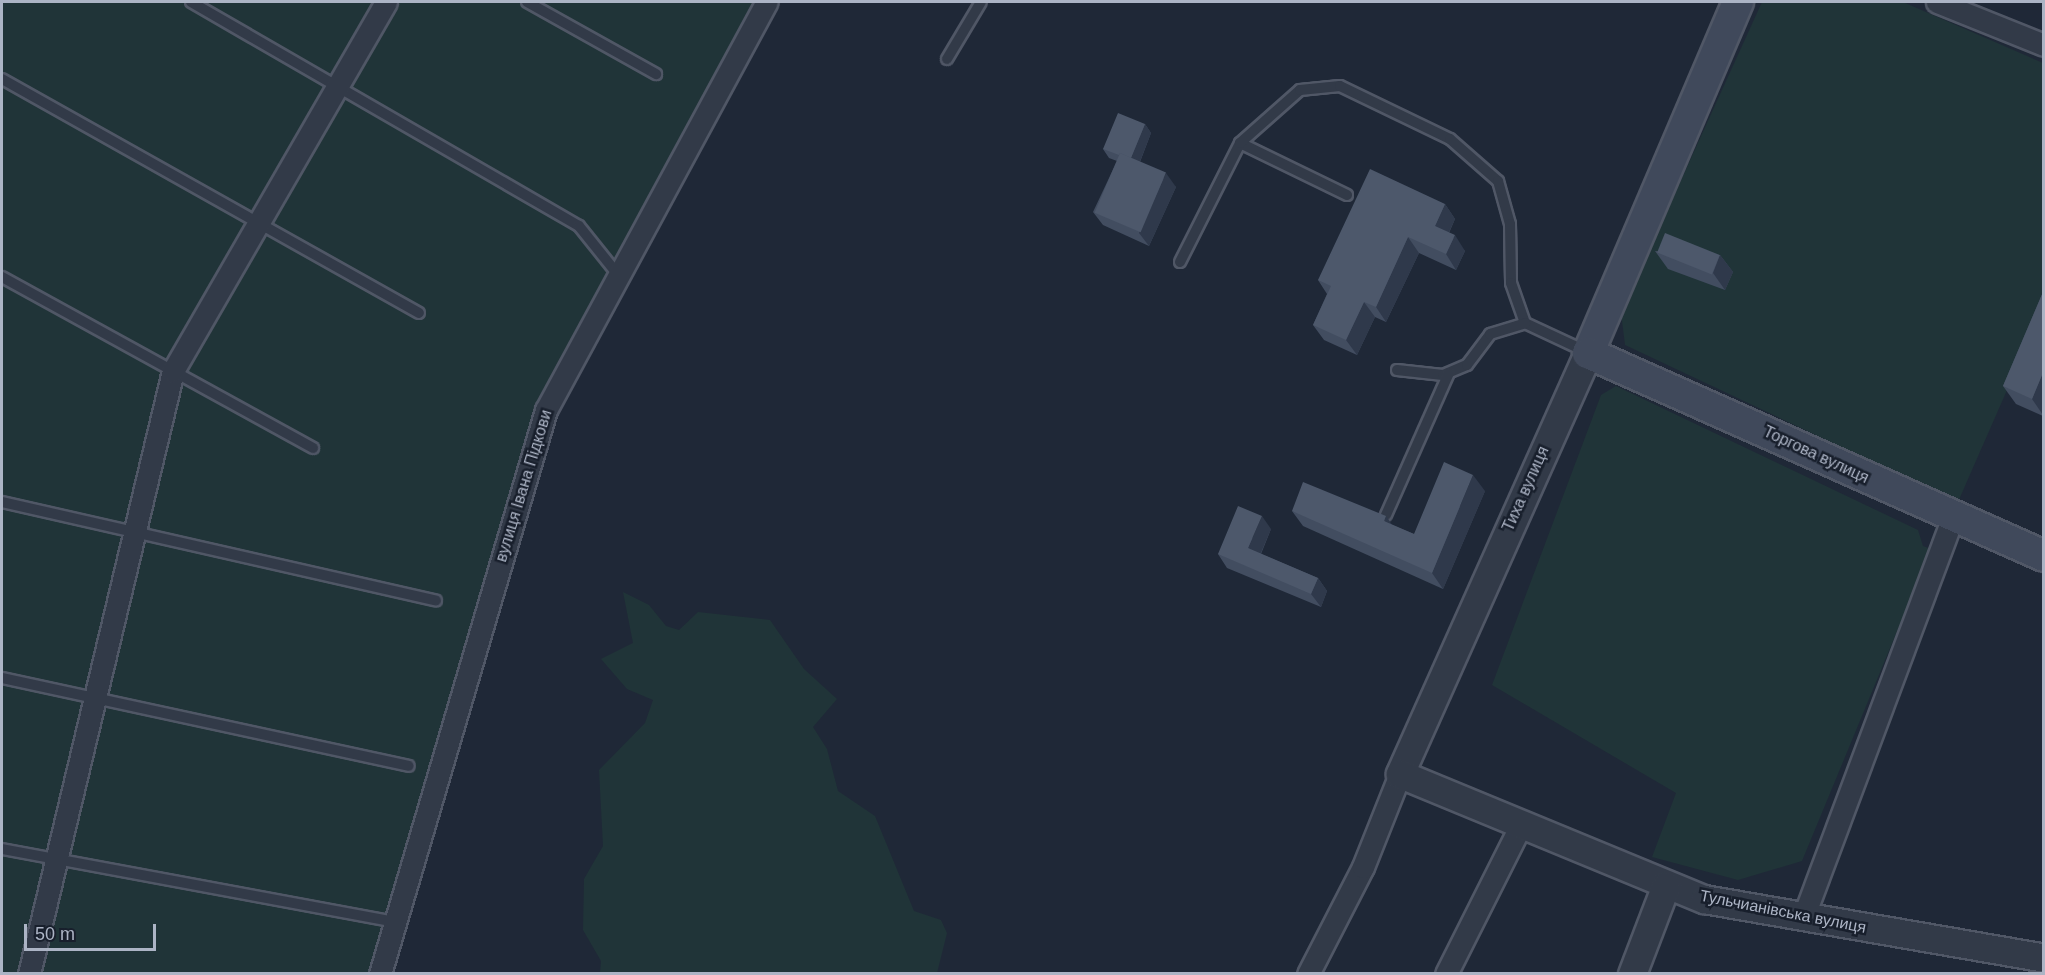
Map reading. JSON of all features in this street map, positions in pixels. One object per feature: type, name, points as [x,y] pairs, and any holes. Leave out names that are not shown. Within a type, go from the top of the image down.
[{"type":"main road","name":"Тиха вулиця","points":[[1588,353],[1738,2]]},
{"type":"main road","name":"Торгова вулиця","points":[[1588,353],[1952,520],[2043,556]]},
{"type":"street","points":[[28,974],[173,371],[334,87],[386,2]]},
{"type":"street","name":"вулиця Івана Підкови","points":[[380,974],[546,410],[767,2]]},
{"type":"street","points":[[1937,2],[2043,45]]},
{"type":"street","name":"Тиха вулиця","points":[[1308,974],[1363,867],[1400,774],[1588,353]]},
{"type":"street","points":[[1803,918],[1952,520]]},
{"type":"street","name":"Тульчианівська вулиця","points":[[1400,774],[1704,899],[2043,958]]},
{"type":"street","points":[[1446,974],[1521,825]]},
{"type":"street","points":[[1632,974],[1666,885]]},
{"type":"lane","points":[[191,2],[334,87],[579,226],[619,276]]},
{"type":"lane","points":[[527,2],[656,74]]},
{"type":"lane","points":[[947,59],[981,2]]},
{"type":"lane","points":[[2,79],[255,225],[419,313]]},
{"type":"lane","points":[[1180,262],[1240,143],[1300,90],[1340,86],[1450,139],[1498,181],[1510,224],[1511,283],[1525,323]]},
{"type":"lane","points":[[1240,143],[1347,195]]},
{"type":"lane","points":[[2,277],[313,448]]},
{"type":"lane","points":[[1397,370],[1449,373],[1467,365],[1490,334],[1525,323],[1588,353]]},
{"type":"lane","points":[[1386,515],[1449,373]]},
{"type":"lane","points":[[2,502],[436,601]]},
{"type":"lane","points":[[2,678],[95,702],[409,766]]},
{"type":"lane","points":[[2,849],[56,862],[395,922]]},
{"type":"green space","points":[[2,2],[758,2],[538,403],[371,973],[2,974]]},
{"type":"green space","points":[[1762,2],[1903,2],[2043,63],[2043,308],[1958,502],[1625,345],[1621,312]]},
{"type":"green space","points":[[1616,386],[1918,530],[1923,546],[1931,549],[1802,861],[1738,880],[1652,857],[1676,793],[1492,685],[1601,395]]},
{"type":"green space","points":[[623,592],[649,605],[666,626],[679,630],[698,612],[770,620],[804,669],[837,699],[813,727],[827,749],[838,791],[875,816],[914,911],[941,920],[947,933],[937,973],[600,973],[601,961],[583,930],[584,879],[603,846],[599,770],[645,723],[653,700],[627,689],[601,659],[633,643]]},
{"type":"building","points":[[1118,113],[1145,124],[1131,158],[1103,149]]},
{"type":"building","points":[[1120,153],[1166,173],[1141,232],[1095,213]]},
{"type":"building","points":[[1370,169],[1445,204],[1435,226],[1455,235],[1446,254],[1408,237],[1376,307],[1364,302],[1346,340],[1313,325],[1331,286],[1318,280]]},
{"type":"building","points":[[1665,233],[1720,255],[1712,275],[1657,252]]},
{"type":"building","points":[[2043,292],[2043,375],[2032,399],[2003,386]]},
{"type":"building","points":[[1444,462],[1473,475],[1432,573],[1292,511],[1303,482],[1386,516],[1384,521],[1414,534]]},
{"type":"building","points":[[1238,506],[1262,516],[1248,548],[1318,578],[1311,594],[1218,554]]}]
